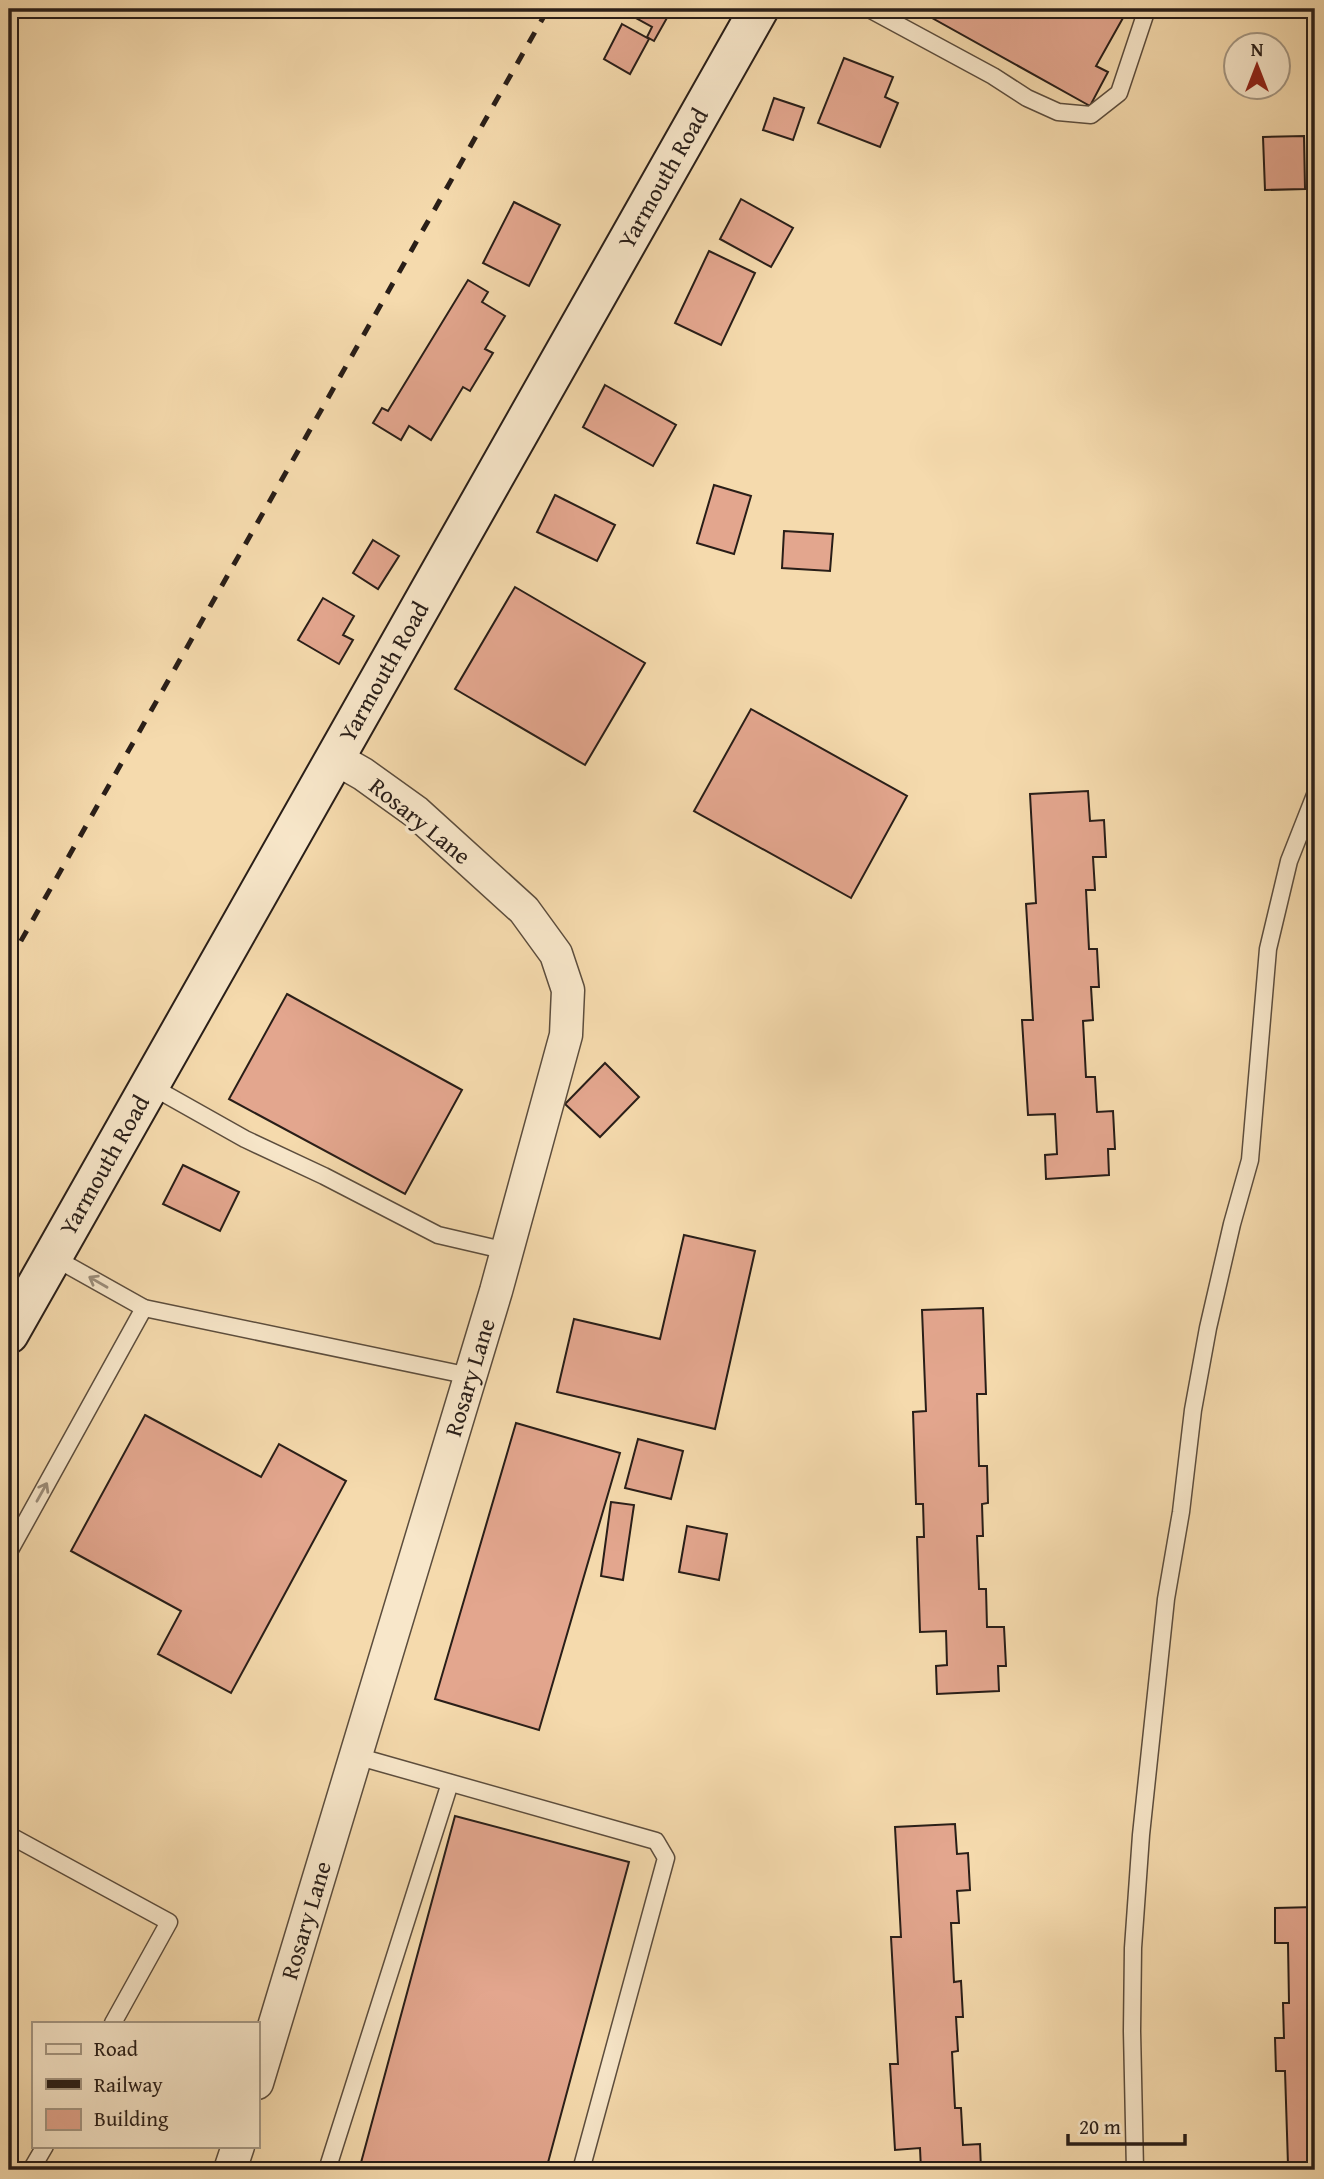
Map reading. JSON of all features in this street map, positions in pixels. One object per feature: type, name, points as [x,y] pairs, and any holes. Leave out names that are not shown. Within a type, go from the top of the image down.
[{"type":"main road","name":"Yarmouth Road","points":[[9,1335],[759,9]]},
{"type":"street","name":"Rosary Lane","points":[[259,2076],[507,1251],[566,1035],[568,990],[556,954],[524,910],[416,812],[363,774],[335,758]]},
{"type":"street","points":[[230,2170],[237,2148]]},
{"type":"lane","points":[[869,9],[993,76],[1027,98],[1058,112],[1091,115],[1119,93],[1147,9]]},
{"type":"lane","points":[[1135,2170],[1133,1948],[1141,1835],[1166,1599],[1181,1512],[1193,1410],[1208,1328],[1250,1160],[1268,949],[1289,861],[1315,795]]},
{"type":"lane","points":[[149,1085],[245,1139],[438,1235],[507,1251]]},
{"type":"lane","points":[[53,1256],[144,1308],[470,1376]]},
{"type":"lane","points":[[9,1552],[144,1308]]},
{"type":"lane","points":[[356,1756],[656,1841],[666,1858],[581,2170]]},
{"type":"lane","points":[[327,2170],[450,1783]]},
{"type":"lane","points":[[9,1835],[169,1922],[114,2022]]},
{"type":"lane","points":[[31,2170],[44,2148]]},
{"type":"building","points":[[641,9],[672,9],[654,41],[647,37],[652,27],[636,18]]},
{"type":"building","points":[[916,9],[1128,9],[1096,66],[1108,72],[1090,106]]},
{"type":"building","points":[[622,24],[649,39],[630,74],[604,59]]},
{"type":"building","points":[[844,58],[893,77],[885,97],[898,103],[880,147],[818,123]]},
{"type":"building","points":[[774,98],[804,108],[793,140],[763,130]]},
{"type":"building","points":[[1304,136],[1305,189],[1265,190],[1263,137]]},
{"type":"building","points":[[741,199],[793,228],[771,267],[720,239]]},
{"type":"building","points":[[514,202],[560,225],[529,286],[483,263]]},
{"type":"building","points":[[709,251],[755,273],[721,345],[675,323]]},
{"type":"building","points":[[468,280],[488,292],[482,302],[505,316],[485,349],[493,353],[470,391],[463,387],[431,440],[409,426],[401,440],[373,423],[382,408],[388,411]]},
{"type":"building","points":[[605,385],[676,425],[653,466],[583,427]]},
{"type":"building","points":[[714,485],[751,496],[734,554],[697,543]]},
{"type":"building","points":[[555,495],[615,525],[597,561],[537,532]]},
{"type":"building","points":[[784,531],[833,534],[830,571],[782,568]]},
{"type":"building","points":[[373,540],[399,556],[378,589],[353,573]]},
{"type":"building","points":[[515,587],[645,663],[585,765],[455,689]]},
{"type":"building","points":[[323,598],[354,616],[343,635],[353,640],[339,664],[298,640]]},
{"type":"building","points":[[751,709],[907,796],[851,898],[694,811]]},
{"type":"building","points":[[1088,791],[1090,821],[1104,820],[1106,857],[1093,857],[1095,890],[1086,890],[1089,949],[1097,949],[1099,987],[1091,987],[1093,1020],[1083,1021],[1086,1077],[1095,1077],[1097,1112],[1113,1111],[1115,1149],[1108,1149],[1109,1175],[1046,1179],[1045,1155],[1057,1154],[1055,1114],[1028,1115],[1022,1020],[1033,1020],[1026,904],[1036,903],[1030,794]]},
{"type":"building","points":[[287,994],[462,1090],[405,1194],[229,1099]]},
{"type":"building","points":[[605,1063],[639,1097],[600,1137],[565,1104]]},
{"type":"building","points":[[183,1165],[239,1192],[220,1231],[163,1204]]},
{"type":"building","points":[[684,1235],[755,1251],[715,1429],[557,1392],[574,1319],[660,1339]]},
{"type":"building","points":[[983,1308],[986,1394],[977,1394],[979,1466],[987,1466],[988,1503],[982,1504],[983,1536],[977,1536],[979,1589],[986,1589],[987,1627],[1004,1627],[1006,1666],[998,1666],[999,1691],[937,1694],[936,1666],[947,1665],[946,1631],[920,1632],[917,1537],[924,1537],[923,1504],[916,1504],[913,1412],[926,1411],[922,1310]]},
{"type":"building","points":[[145,1415],[261,1477],[279,1444],[346,1481],[231,1693],[158,1654],[181,1611],[71,1551]]},
{"type":"building","points":[[516,1423],[620,1453],[539,1730],[435,1699]]},
{"type":"building","points":[[638,1439],[683,1451],[671,1499],[625,1488]]},
{"type":"building","points":[[611,1502],[634,1505],[623,1580],[601,1576]]},
{"type":"building","points":[[687,1526],[727,1534],[719,1580],[679,1572]]},
{"type":"building","points":[[455,1816],[629,1862],[546,2170],[359,2170]]},
{"type":"building","points":[[955,1824],[957,1854],[968,1853],[970,1890],[957,1891],[959,1923],[951,1923],[954,1982],[961,1981],[963,2017],[956,2017],[958,2051],[952,2052],[955,2108],[961,2108],[963,2145],[980,2144],[981,2170],[921,2170],[920,2148],[895,2150],[890,2064],[898,2064],[891,1937],[901,1937],[895,1827]]},
{"type":"building","points":[[1315,1907],[1315,2170],[1269,2170],[1269,2166],[1288,2165],[1285,2071],[1276,2071],[1275,2038],[1284,2038],[1283,2003],[1289,2003],[1288,1943],[1275,1943],[1275,1908]]},
{"type":"railway","points":[[9,962],[548,9]]}]
